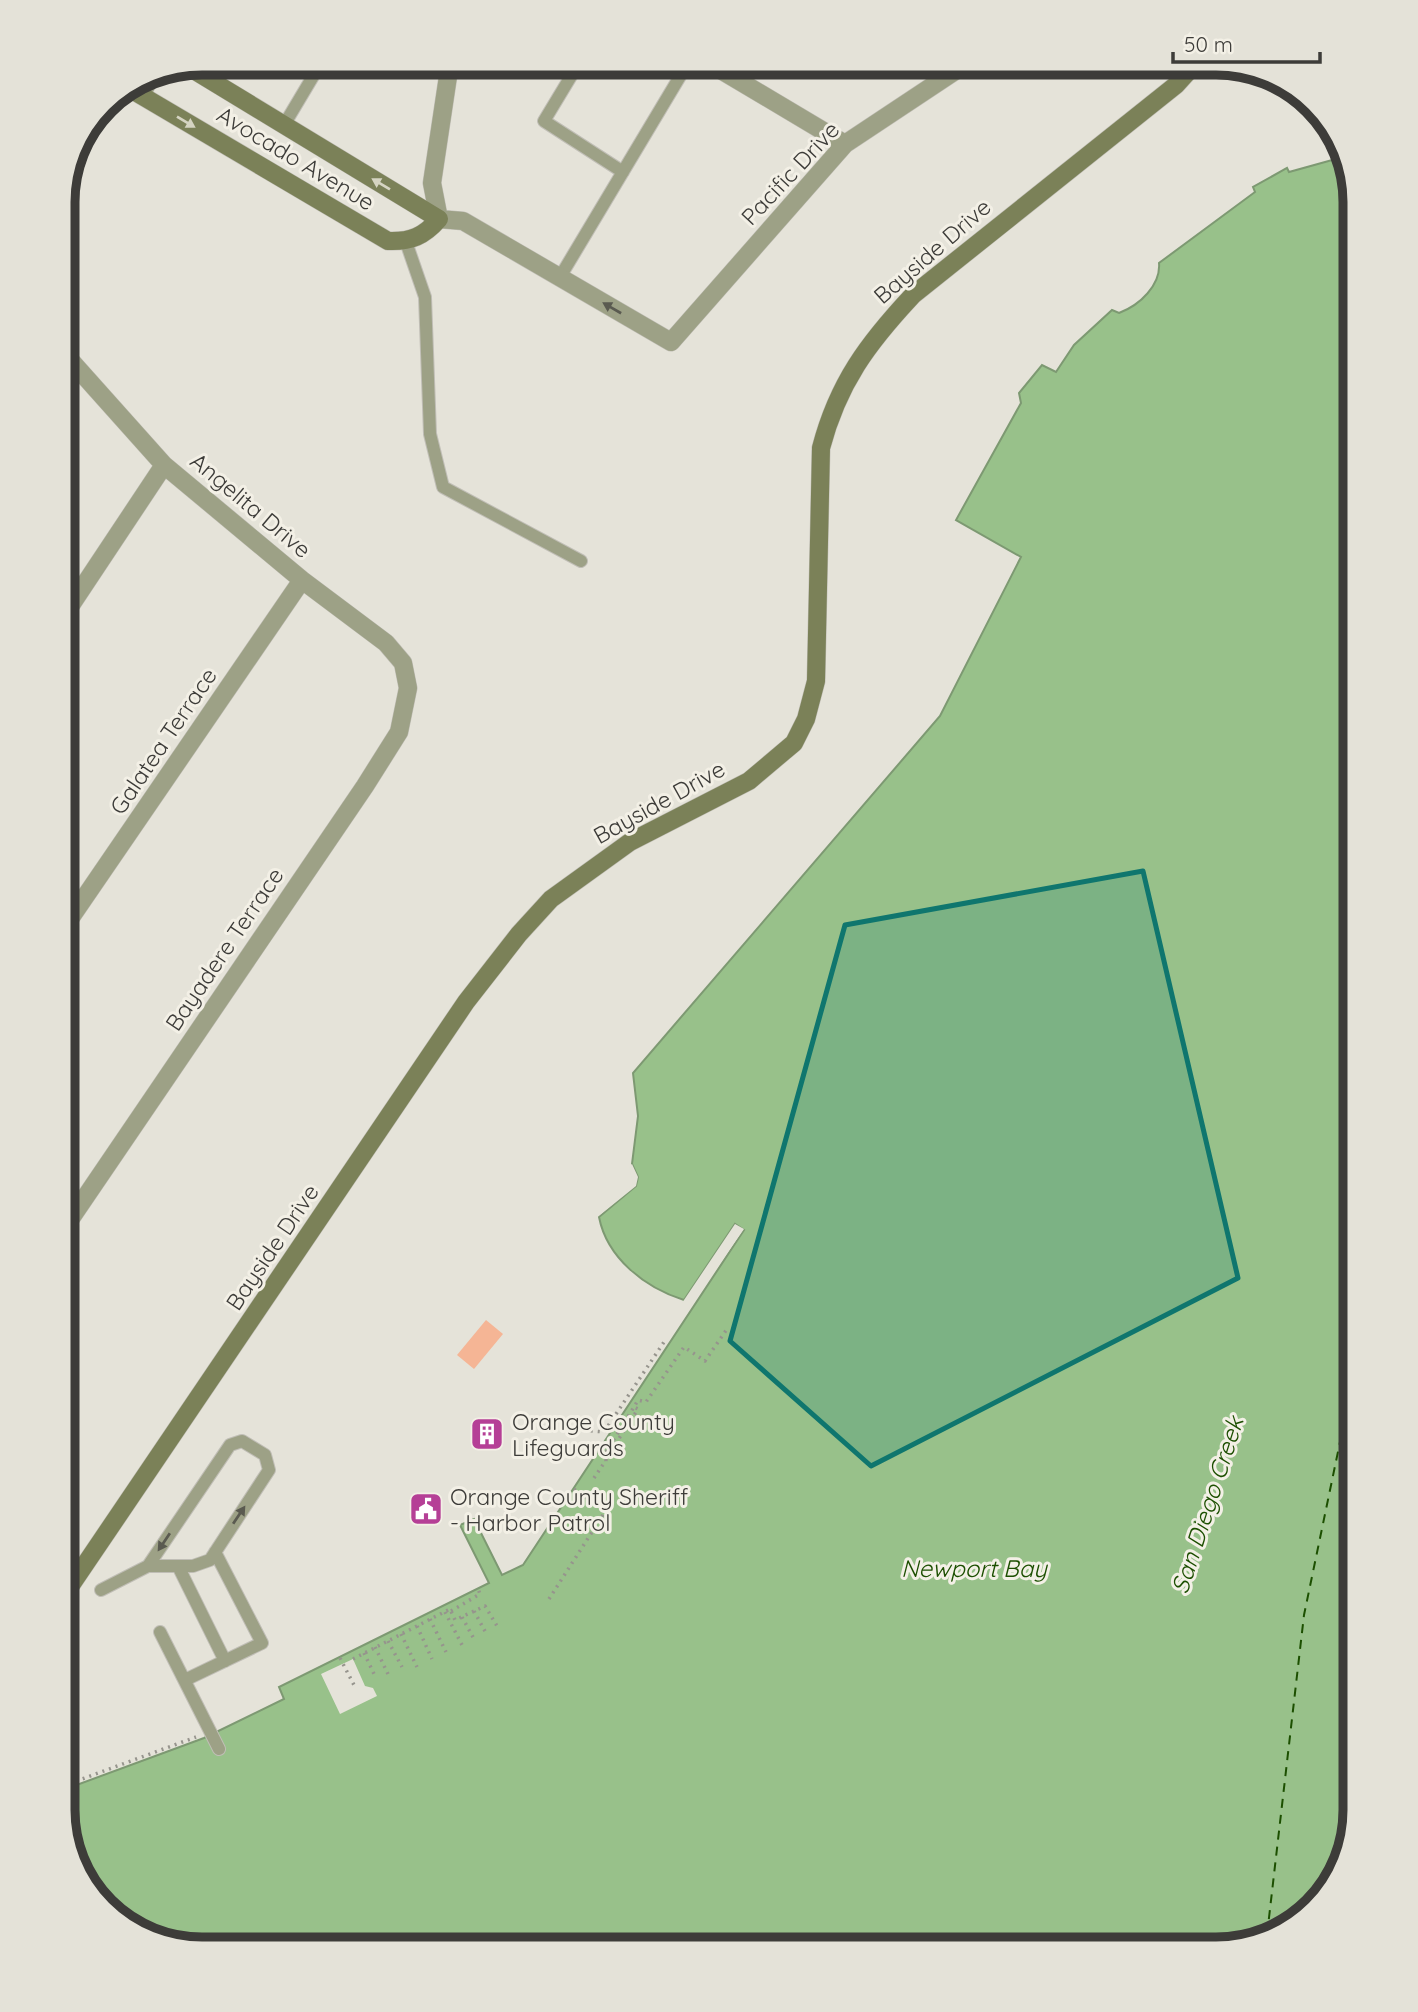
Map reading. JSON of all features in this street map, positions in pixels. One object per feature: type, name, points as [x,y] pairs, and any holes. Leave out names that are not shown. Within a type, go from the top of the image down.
[{"type":"main road","name":"Avocado Avenue","points":[[203,76],[439,219]]},
{"type":"main road","name":"Bayside Drive","points":[[75,1579],[466,1002],[519,934],[551,899],[597,863],[630,842],[749,781],[794,743],[806,719],[816,681],[821,448],[830,413],[847,376],[882,328],[913,295],[1184,76]]},
{"type":"main road","name":"Avocado Avenue","points":[[138,93],[388,241],[406,242]]},
{"type":"main road","points":[[406,242],[427,233],[439,219]]},
{"type":"street","points":[[439,219],[432,183],[448,76]]},
{"type":"street","points":[[746,76],[845,144]]},
{"type":"street","name":"Pacific Drive","points":[[671,342],[845,144],[947,76]]},
{"type":"street","name":"Avocado Avenue","points":[[439,219],[464,221],[671,342]]},
{"type":"street","name":"Angelita Drive","points":[[76,367],[164,465],[302,580],[386,643],[403,663],[408,688]]},
{"type":"street","points":[[76,598],[164,465]]},
{"type":"street","name":"Galatea Terrace","points":[[76,911],[302,580]]},
{"type":"street","name":"Bayadere Terrace","points":[[75,1212],[379,764],[399,732],[408,688]]},
{"type":"lane","points":[[284,125],[313,76]]},
{"type":"lane","points":[[571,76],[544,121],[623,172]]},
{"type":"lane","points":[[561,277],[680,76]]},
{"type":"lane","points":[[406,242],[425,297],[430,434],[443,487],[581,561]]},
{"type":"lane","points":[[101,1590],[148,1566],[203,1564],[215,1552],[269,1470],[265,1455],[242,1441],[230,1445],[148,1566]]},
{"type":"lane","points":[[185,1680],[262,1643],[215,1552]]},
{"type":"lane","points":[[178,1566],[225,1661]]},
{"type":"lane","points":[[160,1632],[219,1749]]},
{"type":"path","points":[[594,1478],[606,1460],[602,1458],[638,1401],[646,1402],[684,1347],[705,1361],[727,1329]]},
{"type":"path","points":[[542,1426],[604,1432],[666,1339]]},
{"type":"path","points":[[606,1452],[609,1454],[638,1409],[634,1407]]},
{"type":"path","points":[[609,1426],[617,1432]]},
{"type":"path","points":[[574,1489],[605,1511]]},
{"type":"path","points":[[549,1599],[610,1504]]},
{"type":"path","points":[[353,1659],[450,1609],[451,1611],[480,1594],[478,1588]]},
{"type":"path","points":[[451,1611],[456,1620],[485,1606],[497,1626]]},
{"type":"path","points":[[474,1611],[486,1633]]},
{"type":"path","points":[[445,1612],[462,1645]]},
{"type":"path","points":[[463,1617],[474,1639]]},
{"type":"path","points":[[430,1619],[446,1652]]},
{"type":"path","points":[[416,1626],[432,1659]]},
{"type":"path","points":[[401,1634],[417,1667]]},
{"type":"path","points":[[388,1641],[402,1667]]},
{"type":"path","points":[[375,1647],[388,1674]]},
{"type":"path","points":[[364,1653],[375,1676]]},
{"type":"path","points":[[340,1658],[355,1687]]},
{"type":"path","points":[[75,1782],[196,1737],[200,1747]]},
{"type":"highlighted area","points":[[1143,871],[1238,1278],[871,1466],[730,1341],[845,925]]},
{"type":"shaded area","points":[[486,1320],[503,1334],[474,1369],[457,1355]]},
{"type":"water","name":"Newport Bay","points":[[1335,159],[1342,185],[1343,202],[1343,1810],[1342,1827],[1333,1859],[1317,1887],[1293,1911],[1265,1927],[1233,1936],[1216,1937],[194,1936],[161,1930],[125,1911],[101,1887],[85,1859],[76,1827],[75,1786],[204,1738],[284,1699],[279,1687],[489,1583],[460,1525],[474,1519],[502,1575],[523,1565],[744,1230],[735,1224],[684,1300],[655,1288],[642,1279],[610,1246],[599,1217],[636,1186],[638,1177],[632,1164],[638,1116],[633,1073],[940,716],[1021,557],[956,520],[1021,403],[1019,393],[1042,365],[1056,372],[1074,345],[1112,310],[1119,313],[1148,293],[1157,279],[1159,263],[1255,192],[1253,187],[1287,168],[1289,172]]},
{"type":"pier","points":[[632,1164],[638,1177],[636,1186],[595,1219],[596,1215],[633,1184],[629,1166]]},
{"type":"pier","points":[[735,1224],[744,1229],[674,1330],[739,1230],[736,1229],[687,1302],[682,1303]]},
{"type":"pier","points":[[353,1659],[365,1686],[373,1688],[377,1696],[340,1714],[321,1674]]},
{"type":"ferry route","points":[[1268,1925],[1304,1615],[1343,1428]]},
{"type":"place","name":"Orange County Lifeguards","points":[[487,1434]]},
{"type":"place","name":"Orange County Sheriff - Harbor Patrol","points":[[426,1509]]},
{"type":"water label","name":"San Diego Creek","points":[[1207,1505]]}]
